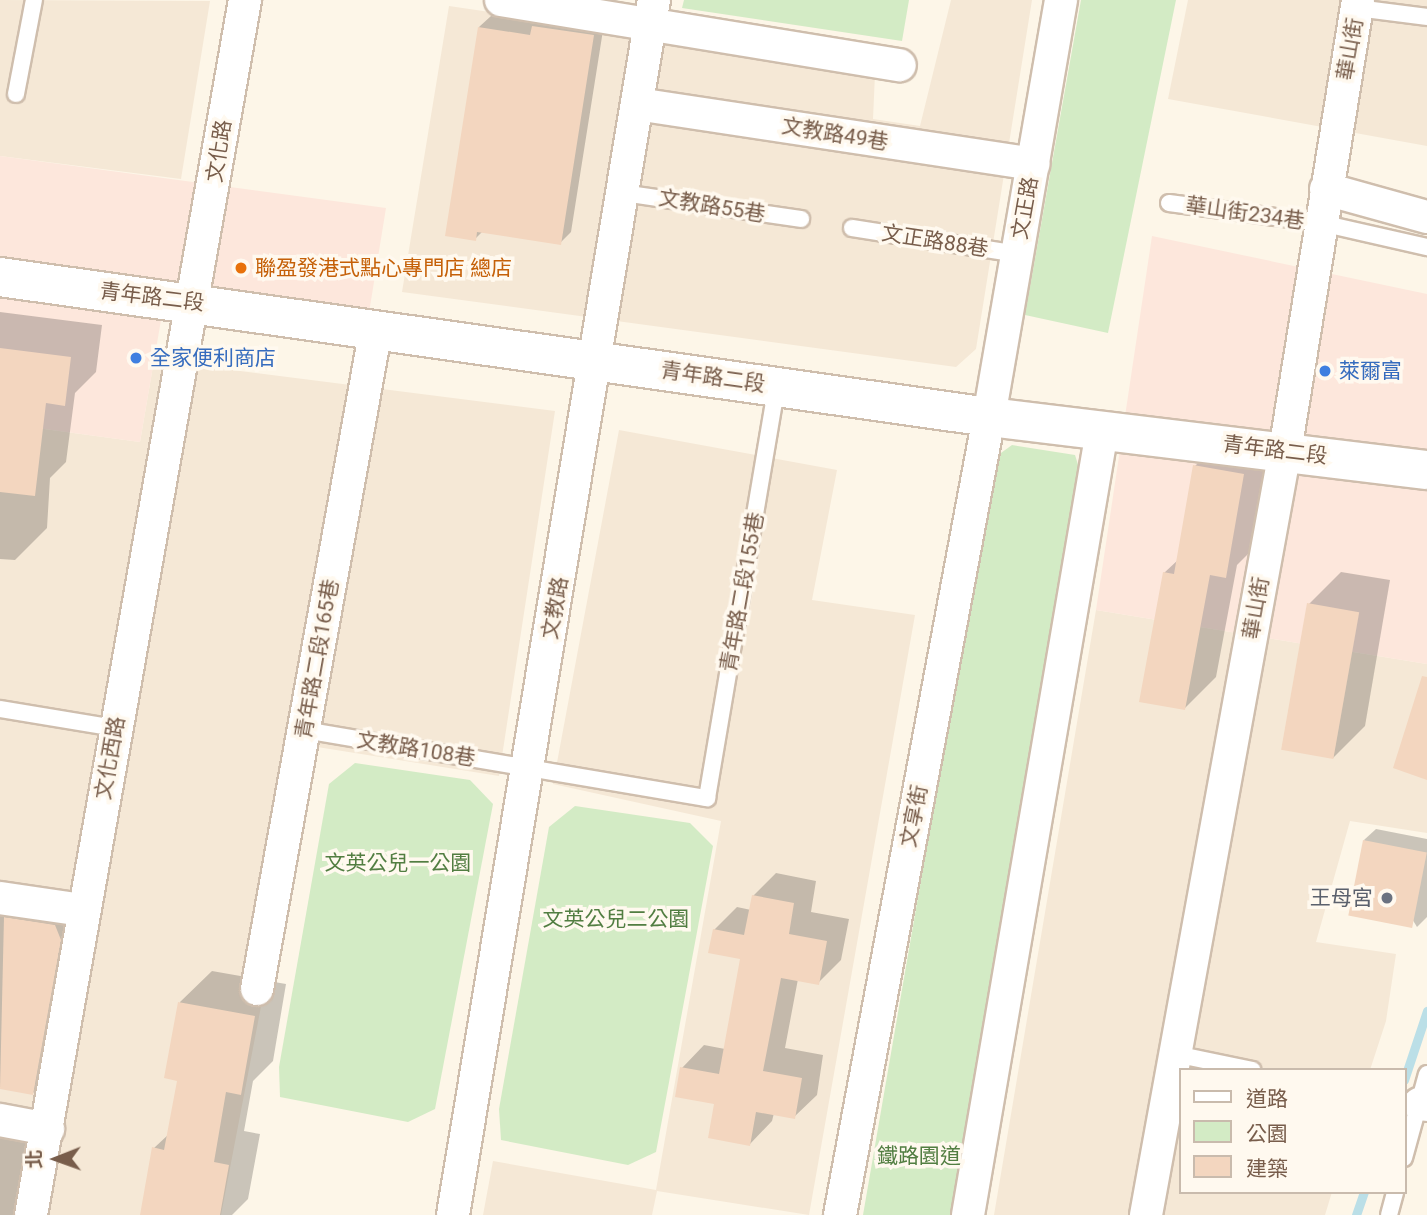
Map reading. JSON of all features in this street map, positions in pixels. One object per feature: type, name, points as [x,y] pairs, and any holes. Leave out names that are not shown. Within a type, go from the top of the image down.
[{"type":"street","name":"文化路","points":[[194,302],[244,0]]},
{"type":"street","points":[[502,0],[652,12],[900,65]]},
{"type":"street","name":"文正路","points":[[989,417],[1061,0]]},
{"type":"street","name":"華山街","points":[[1146,1215],[1284,451],[1357,4]]},
{"type":"street","name":"文教路","points":[[453,1215],[597,360],[652,12]]},
{"type":"street","name":"文教路49巷","points":[[637,104],[1033,164]]},
{"type":"street","points":[[1326,189],[1427,217]]},
{"type":"street","name":"青年路二段","points":[[0,277],[194,302],[989,417],[1427,470]]},
{"type":"street","name":"文化西路","points":[[31,1215],[48,1129],[82,910],[194,302]]},
{"type":"street","name":"青年路二段165巷","points":[[257,989],[376,328]]},
{"type":"street","name":"文享街","points":[[840,1215],[989,417]]},
{"type":"street","points":[[968,1215],[1102,431]]},
{"type":"street","points":[[0,898],[82,910]]},
{"type":"street","points":[[0,1121],[48,1129]]},
{"type":"lane","points":[[16,94],[34,0]]},
{"type":"lane","points":[[1357,4],[1427,17]]},
{"type":"lane","name":"文教路55巷","points":[[623,192],[801,219]]},
{"type":"lane","name":"華山街234巷","points":[[1169,203],[1321,223],[1427,247]]},
{"type":"lane","name":"文正路88巷","points":[[852,228],[1018,254]]},
{"type":"lane","name":"青年路二段155巷","points":[[707,798],[777,386]]},
{"type":"lane","points":[[0,709],[115,728]]},
{"type":"lane","name":"文教路108巷","points":[[304,730],[707,798]]},
{"type":"lane","points":[[1175,1054],[1242,1068]]},
{"type":"lane","points":[[1406,1148],[1415,1103],[1427,1074]]},
{"type":"lane","points":[[1389,1215],[1394,1194]]},
{"type":"shaded area","points":[[0,0],[210,1],[181,179],[0,156]]},
{"type":"shaded area","points":[[951,0],[1032,0],[976,349],[956,367],[402,292],[449,6],[695,42],[875,74],[873,119],[920,126]]},
{"type":"shaded area","points":[[1188,0],[1427,0],[1427,146],[1168,99]]},
{"type":"shaded area","points":[[0,156],[386,208],[368,319],[166,291],[140,442],[0,423]]},
{"type":"shaded area","points":[[1152,236],[1427,294],[1427,664],[1096,610]]},
{"type":"shaded area","points":[[154,360],[555,411],[499,776],[311,746],[221,1215],[0,1215],[0,423],[140,442]]},
{"type":"shaded area","points":[[619,430],[837,470],[812,600],[915,615],[809,1215],[657,1191],[652,1215],[483,1215],[493,1161],[656,1190],[721,821],[553,784]]},
{"type":"shaded area","points":[[1096,610],[1427,664],[1427,833],[1350,821],[1316,942],[1396,954],[1386,1021],[1371,1068],[1178,1068],[1178,1194],[1331,1194],[1325,1215],[994,1215]]},
{"type":"green space","points":[[684,0],[909,0],[902,41],[682,8]]},
{"type":"green space","points":[[1081,0],[1176,0],[1108,333],[1025,315]]},
{"type":"green space","name":"鐵路園道","points":[[1012,445],[1075,455],[1081,474],[956,1215],[863,1215],[994,458]]},
{"type":"green space","name":"文英公兒一公園","points":[[355,763],[470,780],[493,804],[435,1109],[408,1122],[280,1097],[279,1067],[329,784]]},
{"type":"green space","name":"文英公兒二公園","points":[[575,806],[690,823],[713,846],[656,1152],[628,1165],[501,1140],[499,1109],[549,827]]},
{"type":"building","points":[[532,26],[594,35],[561,245],[477,232],[476,241],[445,236],[478,27],[530,35]]},
{"type":"building","points":[[0,348],[71,357],[65,406],[46,403],[35,496],[0,492]]},
{"type":"building","points":[[1193,465],[1244,474],[1226,578],[1210,575],[1185,710],[1139,702],[1163,572],[1174,574]]},
{"type":"building","points":[[1307,603],[1359,612],[1333,759],[1281,750]]},
{"type":"building","points":[[1422,676],[1427,677],[1427,780],[1393,768]]},
{"type":"building","name":"王母宮","points":[[1363,840],[1427,852],[1412,928],[1348,916]]},
{"type":"building","points":[[752,895],[794,903],[789,934],[827,941],[819,985],[781,978],[763,1071],[802,1078],[795,1119],[756,1112],[750,1146],[708,1138],[714,1104],[675,1097],[680,1067],[719,1074],[740,959],[708,953],[713,929],[744,935]]},
{"type":"building","points":[[4,917],[55,925],[61,940],[33,1095],[0,1089]]},
{"type":"building","points":[[178,1002],[255,1016],[241,1095],[226,1092],[214,1162],[229,1165],[220,1215],[140,1215],[152,1147],[164,1150],[177,1081],[164,1078]]},
{"type":"waterway","points":[[1406,1074],[1427,1011]]},
{"type":"waterway","points":[[1356,1215],[1363,1194]]},
{"type":"place","name":"聯盈發港式點心專門店 總店","points":[[241,268]]},
{"type":"place","name":"全家便利商店","points":[[136,358]]},
{"type":"place","name":"萊爾富","points":[[1325,371]]},
{"type":"place","name":"王母宮","points":[[1387,898]]}]
